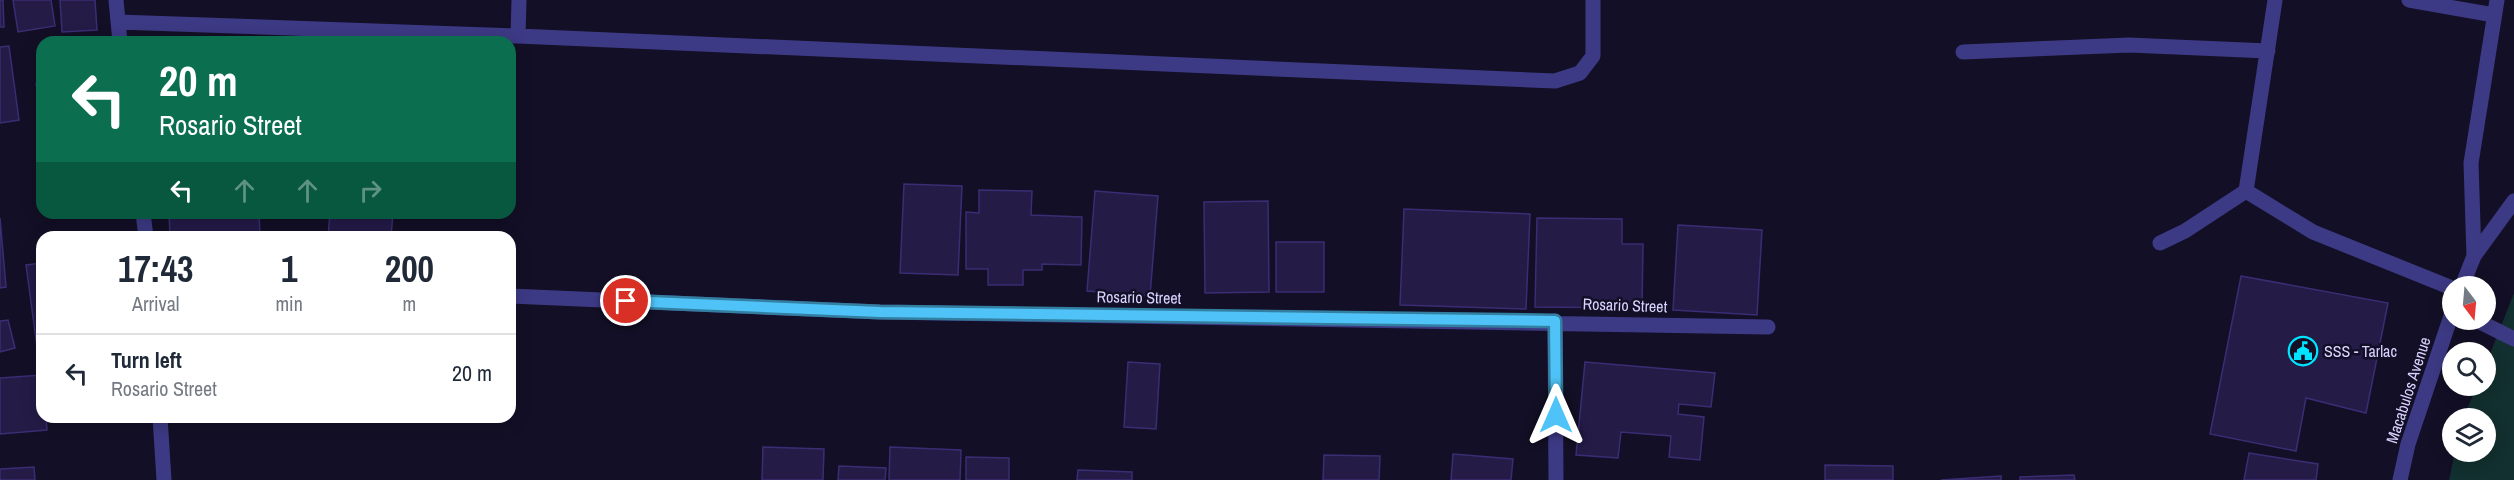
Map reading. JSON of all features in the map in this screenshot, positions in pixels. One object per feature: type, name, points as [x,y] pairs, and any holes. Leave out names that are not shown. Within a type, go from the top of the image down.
[{"type":"street","points":[[116,0],[119,36]]},
{"type":"street","points":[[518,36],[519,0]]},
{"type":"street","points":[[118,22],[518,36],[1555,81],[1580,73],[1593,56],[1593,0]]},
{"type":"street","points":[[2160,243],[2185,231],[2246,191],[2276,0]]},
{"type":"street","points":[[2409,0],[2495,8],[2471,163],[2474,256]]},
{"type":"street","points":[[1963,52],[2130,45],[2268,51]]},
{"type":"street","points":[[2246,191],[2313,232],[2442,284]]},
{"type":"street","points":[[2466,276],[2474,256],[2514,201]]},
{"type":"street","name":"Rosario Street","points":[[516,296],[880,312],[1555,321],[1768,327]]},
{"type":"street","points":[[1555,321],[1556,480]]},
{"type":"street","name":"Macabulos Avenue","points":[[2400,480],[2408,444],[2446,330]]},
{"type":"street","points":[[2496,330],[2514,339]]},
{"type":"street","points":[[160,423],[164,480]]},
{"type":"green space","points":[[2514,293],[2514,480],[2449,480],[2453,462],[2496,462],[2496,408],[2467,408],[2473,396],[2496,396],[2495,342]]},
{"type":"building","points":[[0,0],[3,0],[4,27],[0,27]]},
{"type":"building","points":[[13,0],[51,0],[55,26],[18,32]]},
{"type":"building","points":[[60,0],[95,0],[97,30],[62,32]]},
{"type":"building","points":[[9,46],[19,120],[0,123],[0,47]]},
{"type":"building","points":[[904,184],[962,186],[958,275],[900,273]]},
{"type":"building","points":[[979,190],[1032,191],[1031,215],[1082,217],[1081,265],[1042,264],[1042,270],[1023,270],[1023,285],[988,285],[988,269],[966,269],[966,212],[979,213]]},
{"type":"building","points":[[1095,191],[1158,196],[1150,296],[1087,291]]},
{"type":"building","points":[[1268,201],[1269,292],[1205,293],[1204,202]]},
{"type":"building","points":[[1404,209],[1530,214],[1526,309],[1400,305]]},
{"type":"building","points":[[0,218],[6,287],[0,288]]},
{"type":"building","points":[[1537,218],[1622,219],[1622,244],[1643,244],[1642,308],[1535,307]]},
{"type":"building","points":[[169,219],[259,219],[260,231],[170,231]]},
{"type":"building","points":[[330,219],[392,219],[392,231],[328,231]]},
{"type":"building","points":[[1678,225],[1762,230],[1757,315],[1673,310]]},
{"type":"building","points":[[1276,242],[1324,242],[1324,292],[1276,292]]},
{"type":"building","points":[[36,264],[36,340],[26,265]]},
{"type":"building","name":"SSS - Tarlac","points":[[2241,276],[2388,303],[2366,413],[2306,398],[2296,451],[2210,434]]},
{"type":"building","points":[[8,320],[15,348],[0,352],[0,321]]},
{"type":"building","points":[[1128,362],[1160,364],[1156,429],[1124,427]]},
{"type":"building","points":[[1585,362],[1715,373],[1711,407],[1679,404],[1678,414],[1704,417],[1700,460],[1669,457],[1671,436],[1621,432],[1618,458],[1576,455]]},
{"type":"building","points":[[36,375],[36,423],[46,423],[47,430],[0,434],[0,378]]},
{"type":"building","points":[[763,447],[824,449],[823,480],[762,480]]},
{"type":"building","points":[[890,447],[961,450],[960,480],[889,480]]},
{"type":"building","points":[[2249,453],[2318,464],[2316,480],[2244,480]]},
{"type":"building","points":[[1453,454],[1513,459],[1511,480],[1451,480]]},
{"type":"building","points":[[1324,455],[1380,456],[1379,480],[1323,480]]},
{"type":"building","points":[[966,457],[1009,458],[1009,480],[966,480]]},
{"type":"building","points":[[1825,465],[1893,466],[1893,480],[1825,480]]},
{"type":"building","points":[[839,466],[886,468],[885,480],[838,480]]},
{"type":"building","points":[[34,467],[35,480],[0,480],[0,469]]},
{"type":"building","points":[[1078,470],[1132,472],[1132,480],[1077,480]]},
{"type":"building","points":[[2074,475],[2075,480],[2020,480],[2020,477]]},
{"type":"building","points":[[2001,476],[2001,480],[1941,480]]},
{"type":"place","name":"SSS - Tarlac","points":[[2303,351]]},
{"type":"route","points":[[626,301],[880,312],[1555,321],[1556,415]]}]
